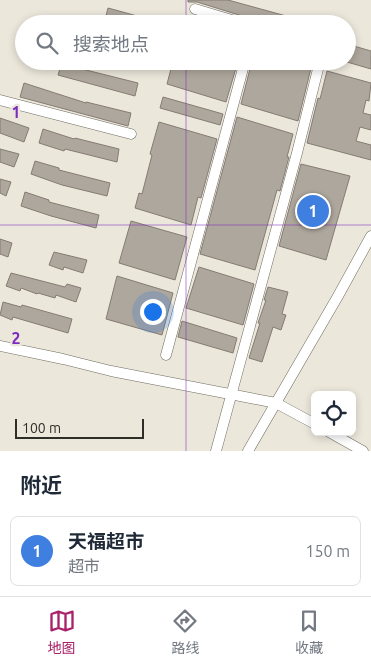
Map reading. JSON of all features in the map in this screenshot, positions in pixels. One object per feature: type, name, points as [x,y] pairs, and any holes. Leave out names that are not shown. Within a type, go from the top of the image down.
[{"type":"street","points":[[195,9],[215,15]]},
{"type":"street","points":[[166,355],[244,70]]},
{"type":"street","points":[[216,451],[318,70]]},
{"type":"street","points":[[0,100],[131,134]]},
{"type":"street","points":[[248,451],[371,236]]},
{"type":"street","points":[[0,346],[63,358],[111,371],[276,403],[311,422]]},
{"type":"street","points":[[336,436],[363,451]]},
{"type":"building","points":[[188,0],[228,0],[283,15],[239,15],[197,2],[188,2]]},
{"type":"building","points":[[108,8],[134,15],[106,15]]},
{"type":"building","points":[[356,47],[371,51],[371,69],[356,65]]},
{"type":"building","points":[[60,70],[86,70],[138,83],[135,96],[58,75]]},
{"type":"building","points":[[171,70],[235,70],[226,102],[167,84]]},
{"type":"building","points":[[250,70],[311,70],[298,121],[241,104]]},
{"type":"building","points":[[327,71],[371,83],[369,101],[366,100],[363,113],[371,115],[371,130],[360,127],[356,141],[371,145],[371,160],[307,143]]},
{"type":"building","points":[[24,83],[86,103],[131,113],[128,126],[20,97]]},
{"type":"building","points":[[163,97],[223,114],[220,125],[160,108]]},
{"type":"building","points":[[237,117],[293,134],[280,191],[277,190],[255,270],[200,254]]},
{"type":"building","points":[[0,118],[29,128],[24,142],[0,133]]},
{"type":"building","points":[[159,122],[217,139],[201,198],[198,197],[191,225],[135,208],[139,193],[142,194]]},
{"type":"building","points":[[43,129],[74,139],[119,149],[117,162],[65,149],[64,151],[39,143]]},
{"type":"building","points":[[0,149],[19,154],[14,167],[0,162]]},
{"type":"building","points":[[35,161],[59,168],[59,170],[110,183],[107,196],[62,185],[31,174]]},
{"type":"building","points":[[301,164],[350,176],[326,260],[279,246]]},
{"type":"building","points":[[0,179],[11,182],[6,196],[0,193]]},
{"type":"building","points":[[25,192],[49,200],[49,202],[99,215],[96,228],[21,206]]},
{"type":"building","points":[[131,221],[187,237],[175,280],[119,263]]},
{"type":"building","points":[[0,239],[12,243],[8,257],[0,254]]},
{"type":"building","points":[[54,252],[87,260],[83,273],[64,267],[63,270],[49,265]]},
{"type":"building","points":[[199,267],[254,284],[243,325],[186,308]]},
{"type":"building","points":[[11,273],[65,287],[67,284],[81,288],[76,302],[56,295],[55,298],[37,294],[21,288],[20,291],[6,286]]},
{"type":"building","points":[[117,276],[173,293],[162,335],[106,319]]},
{"type":"building","points":[[268,287],[288,292],[282,314],[286,315],[281,330],[273,327],[262,362],[249,358],[260,323],[258,323],[266,300],[264,300]]},
{"type":"building","points":[[3,302],[21,307],[22,305],[72,319],[68,333],[13,317],[12,320],[0,315]]},
{"type":"building","points":[[182,321],[237,338],[233,353],[178,337]]},
{"type":"place","name":"天福超市","points":[[313,211]]}]
